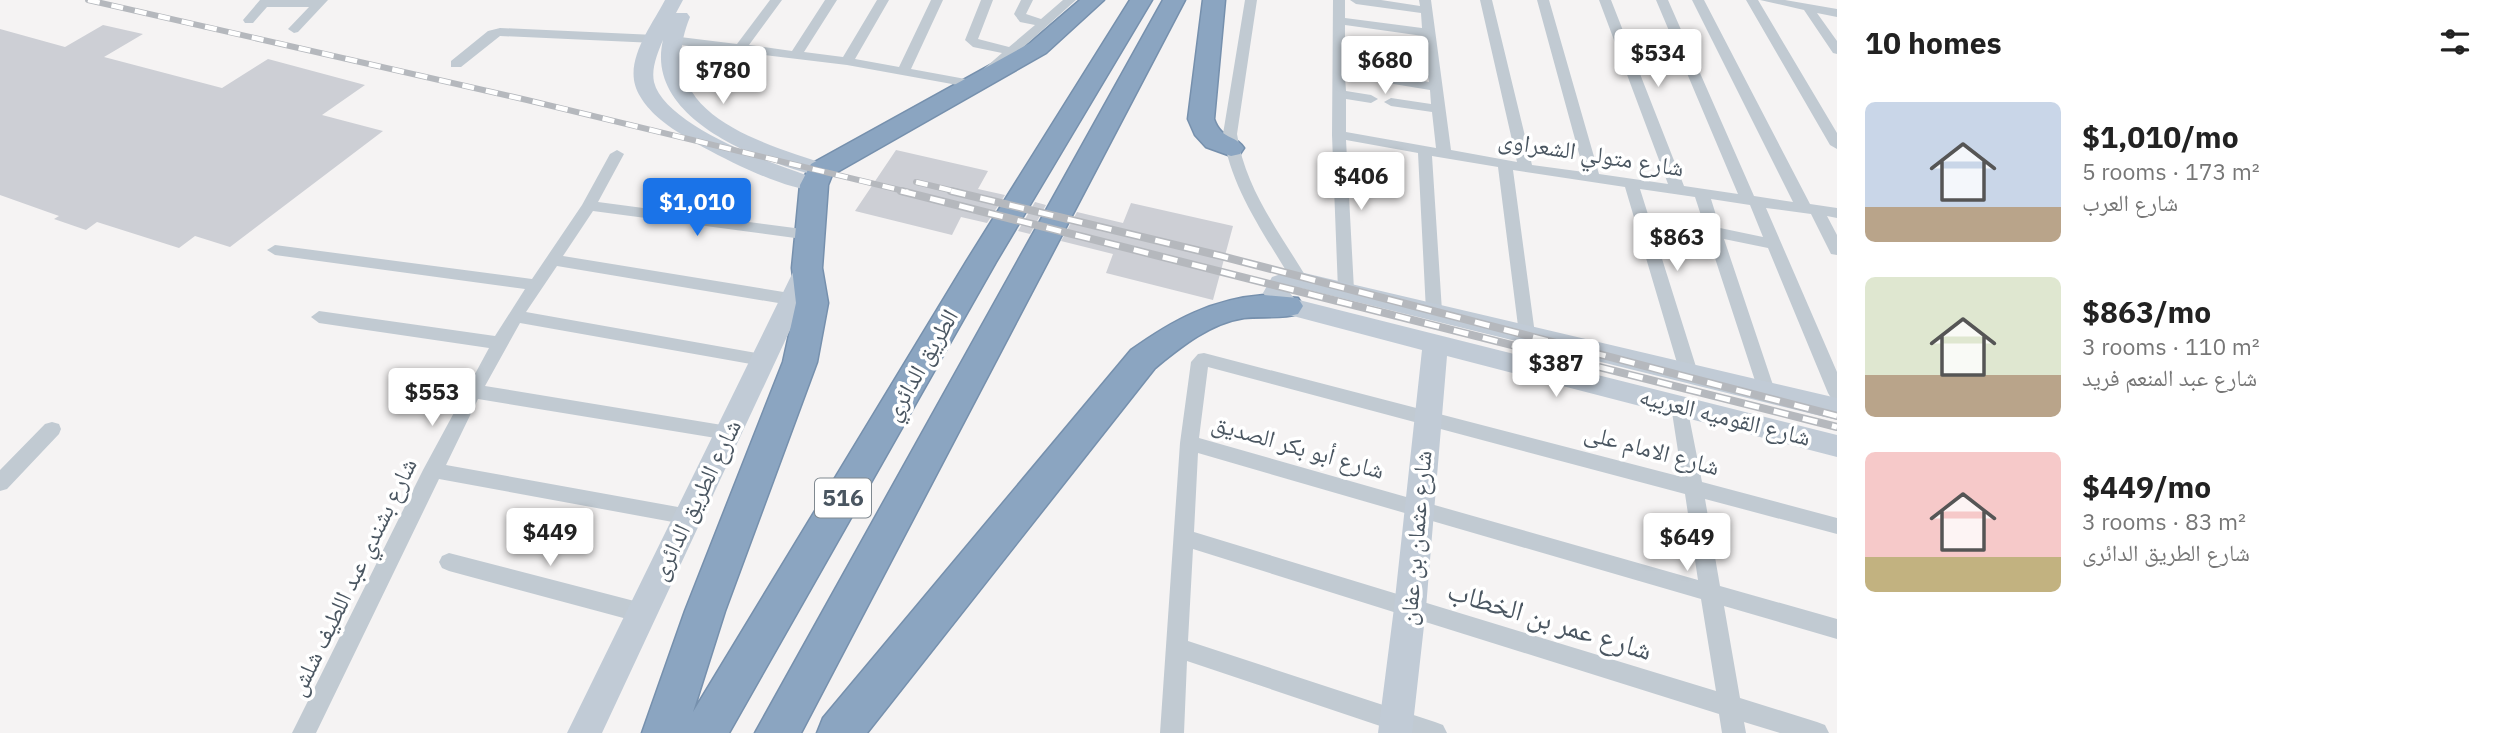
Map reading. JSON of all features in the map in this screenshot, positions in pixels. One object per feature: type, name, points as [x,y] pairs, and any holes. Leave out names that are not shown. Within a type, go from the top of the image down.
[{"type":"highway","points":[[664,733],[705,611],[800,362],[802,302],[818,177],[1038,48],[1093,0]]},
{"type":"highway","name":"الطريق الدائري","points":[[705,733],[981,262],[1141,0]]},
{"type":"highway","name":"الطريق الدائري","points":[[777,733],[1174,0]]},
{"type":"highway","points":[[1214,0],[1201,119],[1212,140],[1231,148]]},
{"type":"highway","points":[[839,733],[1143,359],[1185,328],[1208,316],[1293,293]]},
{"type":"street","points":[[674,0],[663,40],[673,78],[692,108],[729,134],[818,177]]},
{"type":"street","points":[[688,0],[647,60],[644,80],[649,94],[670,118],[710,143],[788,178],[818,177]]},
{"type":"street","points":[[741,47],[776,0]]},
{"type":"street","points":[[796,54],[831,0]]},
{"type":"street","points":[[847,61],[883,0]]},
{"type":"street","points":[[904,70],[937,0]]},
{"type":"street","points":[[987,0],[971,40],[977,44],[1012,51]]},
{"type":"street","points":[[1027,0],[1020,14],[1024,19],[1045,23]]},
{"type":"street","points":[[456,64],[492,34],[500,32],[663,40],[741,47],[904,70],[974,84],[1070,0]]},
{"type":"street","points":[[1251,0],[1230,134],[1231,148],[1241,179],[1293,293]]},
{"type":"street","points":[[1339,0],[1339,135],[1346,290]]},
{"type":"street","points":[[1356,0],[1425,5],[1444,154]]},
{"type":"street","points":[[1486,0],[1526,168]]},
{"type":"street","points":[[1543,0],[1593,178]]},
{"type":"street","points":[[1605,0],[1678,190]]},
{"type":"street","points":[[1662,0],[1774,244],[1837,393]]},
{"type":"street","points":[[1698,0],[1810,209],[1837,250]]},
{"type":"street","points":[[1752,0],[1837,145]]},
{"type":"street","points":[[1766,0],[1837,13]]},
{"type":"street","points":[[249,20],[265,2],[321,1]]},
{"type":"street","points":[[294,29],[321,1]]},
{"type":"street","points":[[1804,5],[1837,50]]},
{"type":"street","points":[[1339,21],[1429,33]]},
{"type":"street","points":[[1339,44],[1432,58]]},
{"type":"street","points":[[1339,72],[1436,87]]},
{"type":"street","points":[[1339,94],[1371,99]]},
{"type":"street","points":[[1391,102],[1439,109]]},
{"type":"street","name":"شارع متولي الشعراوى","points":[[1339,135],[1505,165],[1837,214]]},
{"type":"street","points":[[1425,150],[1433,311]]},
{"type":"street","name":"شارع بشندي عبد اللطيف شلش","points":[[304,733],[473,391],[515,316],[589,206],[617,154]]},
{"type":"street","points":[[1505,165],[1527,334]]},
{"type":"street","points":[[1631,184],[1689,373]]},
{"type":"street","points":[[1701,193],[1766,391]]},
{"type":"street","points":[[589,206],[808,251]]},
{"type":"street","points":[[1713,232],[1774,244]]},
{"type":"street","points":[[275,250],[536,285]]},
{"type":"street","points":[[553,260],[802,302]]},
{"type":"street","name":"شارع القوميه العربيه","points":[[1293,293],[1346,290],[1837,409]]},
{"type":"street","name":"شارع القوميه العربيه","points":[[1293,293],[1435,344],[1837,446]]},
{"type":"street","name":"شارع الطريق الدائرى","points":[[584,733],[762,360],[802,302]]},
{"type":"street","points":[[515,316],[762,360]]},
{"type":"street","points":[[319,317],[500,343]]},
{"type":"street","name":"شارع عثمان بن عفان","points":[[1396,727],[1435,344]]},
{"type":"street","name":"شارع الامام على","points":[[1189,443],[1200,362],[1211,359],[1837,526]]},
{"type":"street","points":[[473,391],[728,433]]},
{"type":"street","points":[[1680,406],[1734,733]]},
{"type":"street","points":[[0,484],[52,429]]},
{"type":"street","points":[[1172,733],[1189,443]]},
{"type":"street","name":"شارع أبو بكر الصديق","points":[[1189,443],[1837,629]]},
{"type":"street","points":[[433,470],[689,517]]},
{"type":"street","name":"شارع عمر بن الخطاب","points":[[1185,538],[1817,733]]},
{"type":"street","points":[[449,562],[642,613]]},
{"type":"street","points":[[1178,648],[1396,727],[1434,733]]},
{"type":"building","points":[[103,25],[143,34],[104,57],[222,88],[268,59],[365,85],[322,115],[383,131],[230,247],[195,236],[179,248],[97,222],[86,230],[54,219],[59,216],[0,195],[0,29],[65,47]]},
{"type":"building","points":[[896,150],[988,171],[978,189],[1005,195],[987,223],[961,217],[952,235],[855,211]]},
{"type":"building","points":[[1035,202],[1046,205],[1030,234],[1018,231]]},
{"type":"building","points":[[1131,203],[1233,226],[1213,300],[1106,273],[1113,254],[1061,241],[1077,212],[1123,223]]},
{"type":"railway","points":[[88,0],[527,100],[908,192]]},
{"type":"railway","points":[[916,182],[958,192]]},
{"type":"railway","points":[[901,191],[1837,427]]},
{"type":"railway","points":[[951,191],[1221,256],[1837,416]]}]
